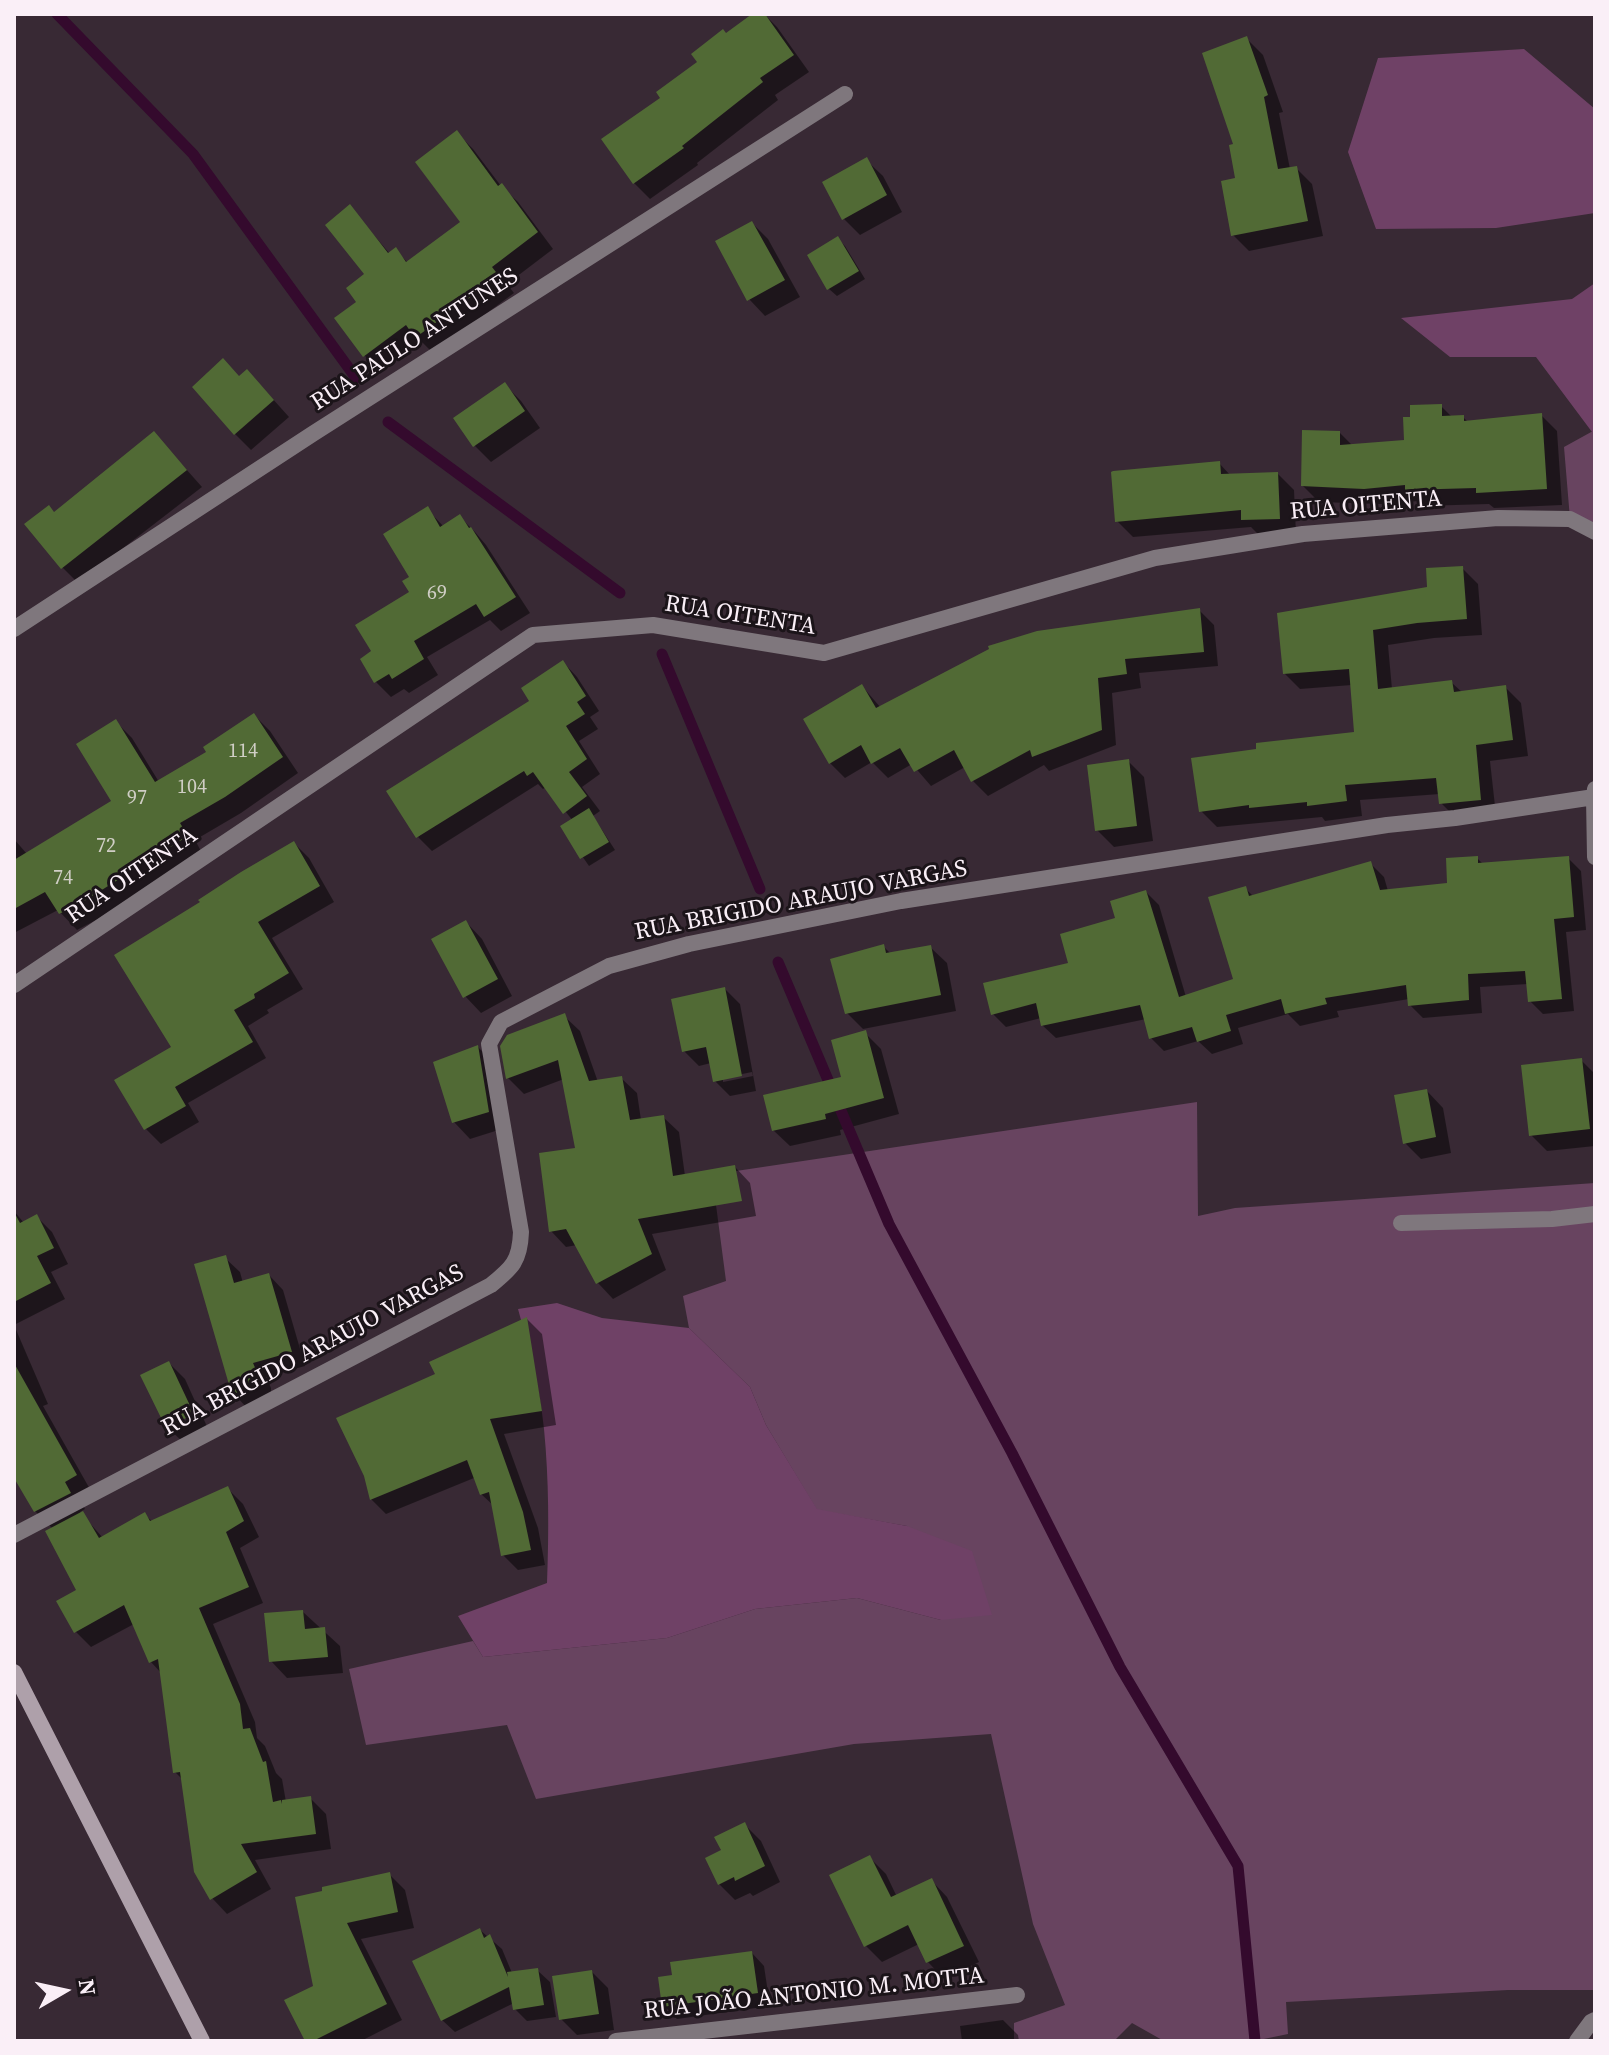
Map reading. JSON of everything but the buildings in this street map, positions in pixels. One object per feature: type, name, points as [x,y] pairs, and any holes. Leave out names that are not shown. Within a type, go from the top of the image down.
[{"type":"main road","points":[[14,1672],[202,2041]]},
{"type":"street","name":"RUA PAULO ANTUNES","points":[[14,629],[314,433],[845,94]]},
{"type":"street","name":"RUA OITENTA","points":[[14,985],[533,635],[653,625],[824,653],[1155,558],[1288,536],[1498,518],[1570,519],[1595,532]]},
{"type":"street","points":[[1594,793],[1595,857]]},
{"type":"street","name":"RUA BRIGIDO ARAUJO VARGAS","points":[[14,1535],[491,1285],[513,1267],[521,1246],[521,1232],[489,1044],[501,1022],[609,966],[689,944],[901,901],[1387,825],[1455,818],[1594,793]]},
{"type":"street","points":[[1401,1223],[1552,1219],[1595,1214]]},
{"type":"street","name":"RUA JOÃO ANTONIO M. MOTTA","points":[[616,2041],[1017,1995]]},
{"type":"street","points":[[1577,2041],[1595,2020]]},
{"type":"shaded area","points":[[1524,49],[1595,109],[1595,213],[1496,228],[1376,229],[1348,152],[1378,58]]},
{"type":"shaded area","points":[[1595,283],[1595,436],[1536,357],[1450,357],[1401,318],[1572,299]]},
{"type":"shaded area","points":[[1593,431],[1595,532],[1570,519],[1564,447]]},
{"type":"shaded area","points":[[1197,1102],[1198,1216],[1235,1208],[1595,1183],[1595,1990],[1508,1990],[1286,2002],[1288,2034],[1254,2041],[1164,2041],[1132,2023],[1114,2041],[1014,2041],[1014,2023],[1065,2005],[1033,1924],[991,1734],[854,1744],[536,1799],[507,1725],[366,1745],[349,1669],[473,1641],[483,1657],[667,1638],[755,1609],[857,1598],[941,1620],[907,1526],[817,1510],[766,1425],[750,1387],[689,1328],[683,1296],[726,1281],[716,1205],[716,1174]]},
{"type":"shaded area","points":[[557,1303],[602,1318],[689,1328],[750,1387],[766,1425],[817,1509],[907,1526],[972,1551],[992,1615],[941,1620],[857,1598],[755,1609],[667,1638],[483,1657],[458,1616],[547,1583],[548,1506],[544,1429],[537,1384],[518,1309]]},
{"type":"waterway","points":[[57,14],[193,154],[356,378]]},
{"type":"waterway","points":[[388,422],[620,593]]},
{"type":"waterway","points":[[662,654],[760,889]]},
{"type":"waterway","points":[[778,962],[889,1224],[1012,1453],[1120,1667],[1238,1866],[1255,2041]]}]
